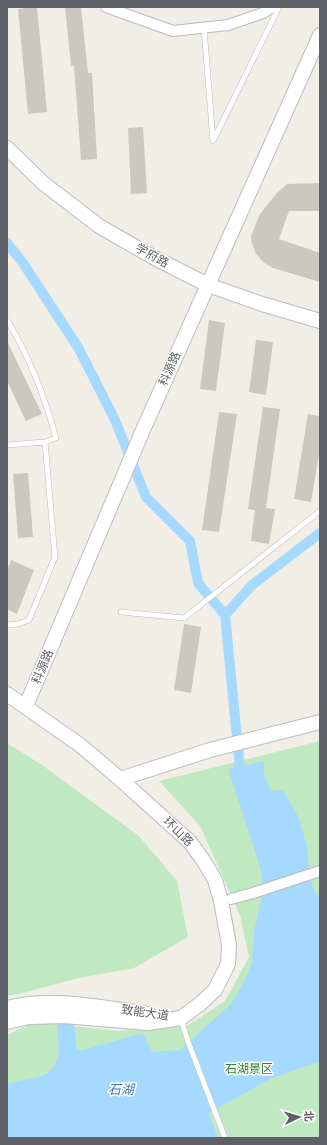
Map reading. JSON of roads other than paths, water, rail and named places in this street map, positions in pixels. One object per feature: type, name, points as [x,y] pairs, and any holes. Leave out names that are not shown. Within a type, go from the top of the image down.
[{"type":"street","points":[[106,7],[173,31],[228,25],[263,13],[272,7]]},
{"type":"street","name":"科源路","points":[[26,706],[143,430],[320,34]]},
{"type":"street","name":"学府路","points":[[7,148],[43,183],[99,226],[153,257],[208,285],[262,304],[320,321]]},
{"type":"street","name":"环山路","points":[[7,694],[80,745],[120,779],[190,842],[215,880],[221,901],[229,945],[228,964],[215,990],[200,1004],[181,1018]]},
{"type":"street","points":[[120,779],[210,750],[320,722]]},
{"type":"street","points":[[230,899],[320,871]]},
{"type":"street","name":"致能大道","points":[[11,1006],[44,1003],[95,1006],[181,1018]]},
{"type":"street","name":"致能大道","points":[[7,1022],[29,1017],[64,1016],[148,1023],[181,1018]]},
{"type":"lane","points":[[204,28],[213,141],[279,7]]},
{"type":"lane","points":[[7,320],[18,338],[48,406],[56,438],[45,442],[7,445]]},
{"type":"lane","points":[[7,625],[18,624],[29,620],[56,557],[45,442]]},
{"type":"lane","points":[[121,612],[184,618],[320,511]]},
{"type":"lane","points":[[181,1018],[187,1039],[225,1138]]},
{"type":"water","name":"石湖景区","points":[[264,761],[264,774],[271,791],[283,790],[298,816],[307,846],[309,874],[312,886],[320,899],[320,1063],[272,1078],[209,1113],[218,1138],[7,1138],[7,1084],[41,1076],[48,1073],[53,1068],[58,1054],[57,1024],[74,1023],[77,1050],[80,1051],[143,1033],[152,1052],[180,1050],[230,1005],[243,984],[252,963],[254,930],[261,900],[262,874],[228,769]]},
{"type":"waterway","points":[[7,243],[23,263],[79,349],[115,420],[146,497],[190,541],[198,583],[225,615],[241,779]]},
{"type":"waterway","points":[[225,615],[252,585],[320,533]]},
{"type":"water label","name":"石湖","points":[[121,1090]]}]
